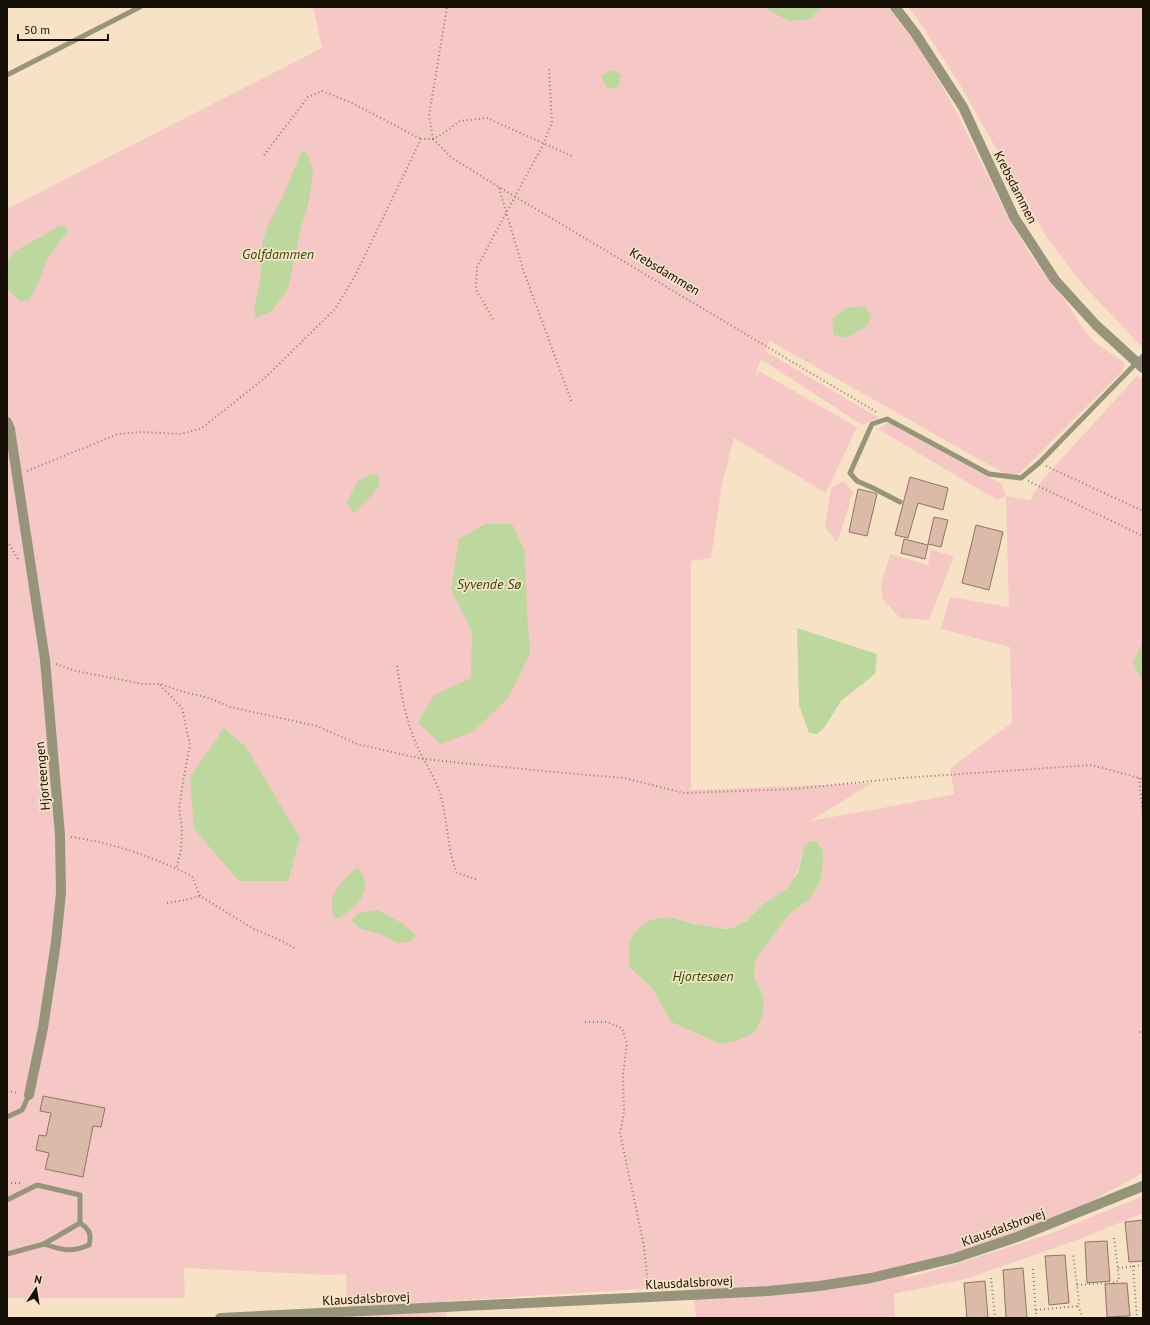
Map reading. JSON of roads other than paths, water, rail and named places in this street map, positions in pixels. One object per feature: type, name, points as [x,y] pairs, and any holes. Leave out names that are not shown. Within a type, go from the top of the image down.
[{"type":"street","name":"Krebsdammen","points":[[895,7],[915,33],[963,107],[1014,217],[1055,280],[1096,325],[1141,362]]},
{"type":"street","name":"Hjorteengen","points":[[7,422],[10,429],[33,590],[45,660],[60,835],[61,893],[56,942],[43,1028],[30,1095]]},
{"type":"street","name":"Klausdalsbrovej","points":[[220,1318],[768,1291],[819,1286],[871,1278],[954,1258],[1010,1239],[1143,1186]]},
{"type":"lane","points":[[7,75],[140,7]]},
{"type":"lane","name":"Krebsdammen","points":[[900,502],[873,488],[856,482],[850,473],[872,424],[888,419],[989,474],[1021,478],[1040,463],[1141,362]]},
{"type":"lane","name":"Hjorteengen","points":[[7,1117],[22,1110],[30,1095]]},
{"type":"lane","points":[[7,1200],[37,1185],[80,1194],[80,1223]]},
{"type":"lane","points":[[7,1254],[44,1244],[80,1223]]},
{"type":"lane","points":[[44,1244],[66,1251],[80,1249],[89,1245],[91,1237],[88,1229],[80,1223]]},
{"type":"water","points":[[766,7],[822,7],[810,19],[789,21],[768,10]]},
{"type":"water","points":[[610,70],[621,74],[619,86],[608,89],[601,77]]},
{"type":"water","name":"Golfdammen","points":[[302,150],[309,157],[313,172],[309,200],[299,237],[288,289],[272,311],[256,318],[254,309],[261,274],[260,253],[267,227],[283,196]]},
{"type":"water","points":[[60,225],[66,226],[67,232],[47,260],[38,284],[29,300],[19,301],[7,288],[7,261],[15,251]]},
{"type":"water","points":[[866,306],[871,318],[864,328],[847,338],[834,335],[832,319],[846,308]]},
{"type":"water","points":[[370,474],[378,475],[380,485],[353,514],[347,502],[357,482]]},
{"type":"water","name":"Syvende Sø","points":[[485,524],[512,524],[525,552],[530,653],[509,697],[474,731],[441,744],[418,723],[434,695],[471,678],[472,632],[451,589],[459,539]]},
{"type":"water","points":[[797,628],[877,654],[875,674],[841,701],[824,728],[817,734],[809,733],[799,705]]},
{"type":"water","points":[[1143,641],[1143,679],[1139,675],[1133,662]]},
{"type":"water","points":[[224,728],[246,747],[300,838],[288,881],[239,881],[194,829],[190,777]]},
{"type":"water","name":"Hjortesøen","points":[[811,841],[817,842],[823,851],[823,864],[820,882],[809,900],[789,914],[756,959],[754,977],[763,996],[764,1012],[755,1032],[736,1041],[720,1044],[671,1022],[652,988],[629,967],[629,944],[634,932],[650,920],[670,917],[694,924],[726,929],[735,927],[746,921],[763,904],[787,889],[798,873],[804,846]]},
{"type":"water","points":[[358,867],[365,881],[363,894],[352,909],[336,919],[333,911],[333,896],[340,883]]},
{"type":"water","points":[[377,910],[400,922],[416,935],[411,941],[397,943],[380,934],[359,928],[351,920],[358,913]]}]
